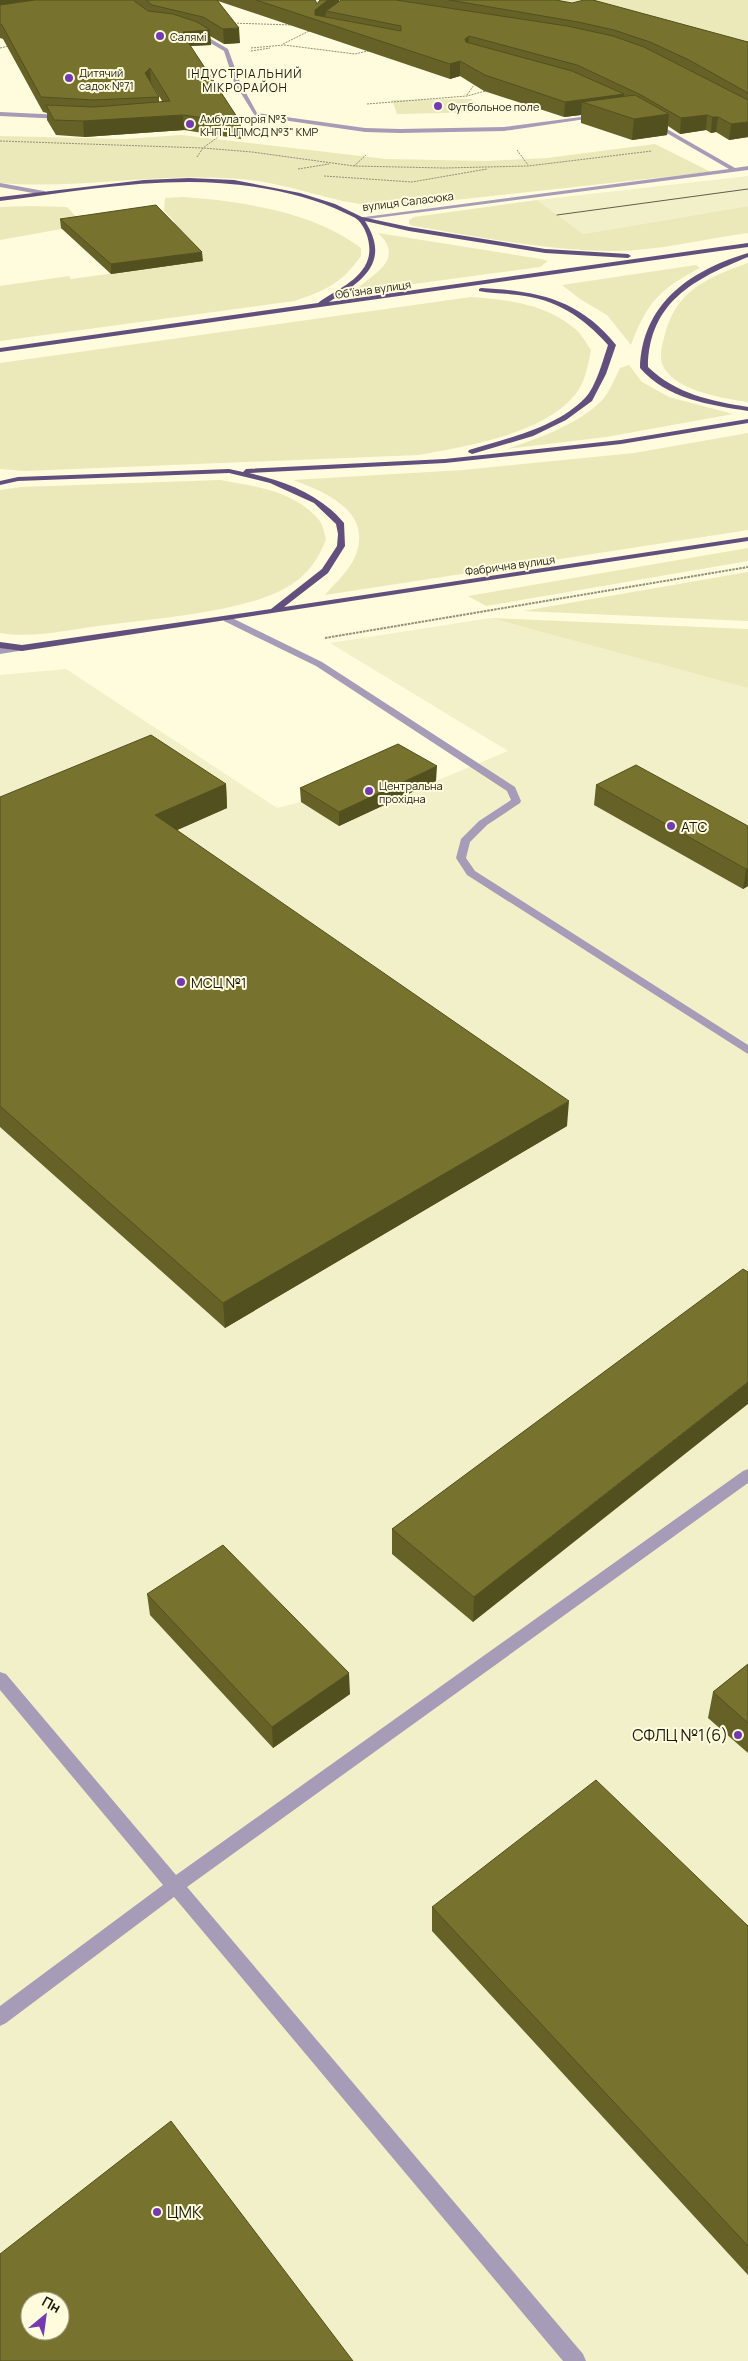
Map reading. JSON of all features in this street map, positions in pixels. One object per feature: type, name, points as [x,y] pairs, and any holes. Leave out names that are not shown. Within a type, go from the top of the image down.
[{"type":"main road","name":"вулиця Саласюка","points":[[0,199],[166,180],[234,182],[300,195],[333,205],[360,218]]},
{"type":"main road","points":[[360,218],[488,243],[572,253],[633,256],[726,248]]},
{"type":"main road","points":[[317,306],[356,280],[373,258],[375,252],[372,238],[360,218]]},
{"type":"main road","name":"Обʼїзна вулиця","points":[[0,350],[748,245]]},
{"type":"main road","points":[[748,255],[690,281],[674,293],[659,312],[644,351],[644,368],[655,380],[676,392],[719,404],[748,409]]},
{"type":"main road","points":[[445,461],[530,434],[563,418],[589,399],[602,374],[612,345],[596,325],[585,316],[552,299],[527,293],[449,288]]},
{"type":"main road","points":[[0,478],[18,479],[229,471],[445,461],[621,442],[748,421]]},
{"type":"main road","points":[[229,471],[273,482],[300,492],[317,501],[340,523],[342,534],[341,546],[325,571],[274,611]]},
{"type":"main road","points":[[0,483],[18,479]]},
{"type":"main road","name":"Фабрична вулиця","points":[[0,645],[22,648],[227,619],[748,539]]},
{"type":"street","points":[[303,0],[339,3]]},
{"type":"street","points":[[192,31],[201,34],[226,50],[236,82],[255,114],[365,130],[400,131],[504,129],[606,116]]},
{"type":"street","points":[[0,114],[66,118]]},
{"type":"street","points":[[643,116],[735,170]]},
{"type":"street","name":"вулиця Саласюка","points":[[360,218],[748,168]]},
{"type":"street","name":"вулиця Саласюка","points":[[0,185],[44,193]]},
{"type":"street","points":[[227,619],[319,664],[511,789],[516,801],[483,823],[465,841],[461,858],[471,873],[748,1050]]},
{"type":"street","points":[[0,651],[22,648]]},
{"type":"street","points":[[0,2017],[175,1886],[748,1475]]},
{"type":"street","points":[[0,1679],[576,2361]]},
{"type":"path","points":[[229,23],[299,26]]},
{"type":"path","points":[[226,50],[263,51],[287,43],[314,29]]},
{"type":"path","points":[[0,48],[16,45]]},
{"type":"path","points":[[226,50],[284,45],[355,54],[372,50]]},
{"type":"path","points":[[467,96],[477,82]]},
{"type":"path","points":[[361,105],[467,96],[494,89]]},
{"type":"path","points":[[192,164],[203,148],[255,114]]},
{"type":"path","points":[[0,141],[203,148],[252,152],[354,166],[444,168],[528,166],[692,146]]},
{"type":"path","points":[[281,645],[748,567]]},
{"type":"shaded area","points":[[455,0],[748,0],[748,51]]},
{"type":"shaded area","name":"Футбольное поле","points":[[471,99],[489,112],[397,114],[392,100]]},
{"type":"shaded area","points":[[181,135],[386,159],[487,161],[547,158],[655,144],[711,172],[391,207],[337,200],[268,183],[219,178],[156,178],[62,184],[0,183],[0,136],[125,139]]},
{"type":"shaded area","points":[[748,176],[748,206],[583,234],[537,200]]},
{"type":"shaded area","points":[[183,197],[252,205],[299,217],[322,225],[342,236],[361,248],[361,256],[347,273],[332,285],[315,294],[294,301],[0,341],[0,286],[69,276],[71,279],[202,261],[165,223],[175,222],[164,211],[165,198]]},
{"type":"shaded area","points":[[537,200],[583,234],[748,206],[748,233],[663,247],[613,251],[562,248],[512,242],[409,224],[409,220],[414,217]]},
{"type":"shaded area","points":[[0,207],[67,207],[84,225],[0,240]]},
{"type":"shaded area","points":[[378,233],[548,261],[540,267],[354,292],[376,274],[387,260],[389,252],[386,243]]},
{"type":"shaded area","points":[[748,263],[748,402],[702,392],[680,383],[664,368],[661,361],[661,353],[669,322],[684,298],[694,288],[706,281]]},
{"type":"shaded area","points":[[696,265],[700,268],[675,283],[656,298],[643,318],[631,345],[607,315],[580,299],[562,285]]},
{"type":"shaded area","points":[[471,297],[525,304],[538,308],[562,320],[581,335],[591,350],[586,374],[578,391],[560,409],[542,420],[502,437],[419,455],[25,471],[0,469],[0,363]]},
{"type":"shaded area","points":[[629,365],[642,382],[669,397],[733,414],[606,437],[506,449],[558,430],[583,416],[606,396],[620,368]]},
{"type":"shaded area","points":[[748,433],[748,530],[325,595],[345,573],[354,559],[359,543],[358,529],[353,517],[344,507],[320,491],[293,480],[463,470],[634,453]]},
{"type":"shaded area","points":[[220,480],[272,491],[285,496],[308,509],[319,520],[326,539],[313,564],[298,580],[274,594],[253,601],[203,612],[53,633],[13,635],[0,633],[0,490],[21,487]]},
{"type":"shaded area","points":[[748,548],[748,561],[486,606],[468,596]]},
{"type":"shaded area","points":[[748,572],[748,621],[523,611]]},
{"type":"shaded area","points":[[491,618],[748,688],[748,2361],[0,2361],[0,675],[66,669],[277,808],[301,802],[398,758],[436,781],[508,751],[330,643]]},
{"type":"shaded area","points":[[491,618],[748,629],[748,688],[733,684]]},
{"type":"building","points":[[35,0],[133,0],[148,11],[173,14],[197,22],[210,30],[183,32],[188,39],[186,39],[241,123],[183,115],[83,121],[54,120],[46,105],[94,107],[170,101],[150,68],[145,73],[159,97],[94,100],[41,97],[0,24],[0,5]]},
{"type":"building","points":[[146,0],[217,0],[239,28],[223,29],[203,17],[152,5]]},
{"type":"building","points":[[256,0],[315,0],[317,4],[320,0],[328,0],[315,10],[315,15],[401,31],[401,26],[326,11],[341,0],[396,0],[567,26],[613,36],[644,47],[748,100],[748,122],[731,124],[718,117],[707,115],[681,118],[639,94],[577,65],[469,36],[465,39],[466,42],[572,71],[624,94],[565,102],[485,75],[460,61],[450,64]]},
{"type":"building","points":[[449,0],[556,0],[572,3],[593,0],[748,42],[748,93],[689,60],[650,42],[614,30]]},
{"type":"building","points":[[635,95],[669,114],[634,119],[582,102]]},
{"type":"building","points":[[156,205],[202,252],[111,264],[60,219]]},
{"type":"building","name":"МСЦ №1","points":[[151,735],[226,784],[155,815],[569,1101],[223,1303],[0,1106],[0,797]]},
{"type":"building","points":[[398,744],[437,766],[339,812],[300,788]]},
{"type":"building","points":[[636,765],[748,826],[748,868],[746,869],[596,785]]},
{"type":"building","points":[[743,1269],[748,1272],[748,1382],[474,1597],[392,1529]]},
{"type":"building","points":[[223,1545],[349,1673],[272,1727],[147,1594]]},
{"type":"building","points":[[748,1664],[748,1723],[713,1692]]},
{"type":"building","points":[[596,1780],[748,1926],[748,2246],[432,1907]]},
{"type":"building","name":"ЦМК","points":[[171,2121],[353,2361],[0,2361],[0,2254]]},
{"type":"tram line","points":[[557,215],[748,189]]},
{"type":"place","name":"Салямі","points":[[160,36]]},
{"type":"place","name":"Дитячий садок №71","points":[[69,78]]},
{"type":"place","name":"Футбольное поле","points":[[438,106]]},
{"type":"place","name":"Амбулаторія №3 КНП \"ЦПМСД №3\" КМР","points":[[190,124]]},
{"type":"place","name":"Центральна прохідна","points":[[369,791]]},
{"type":"place","name":"АТС","points":[[671,826]]},
{"type":"place","name":"МСЦ №1","points":[[181,982]]},
{"type":"place","name":"СФЛЦ №1(6)","points":[[738,1735]]},
{"type":"place","name":"ЦМК","points":[[157,2212]]},
{"type":"district","name":"ІНДУСТРІАЛЬНИЙ МІКРОРАЙОН","points":[[245,80]]}]
